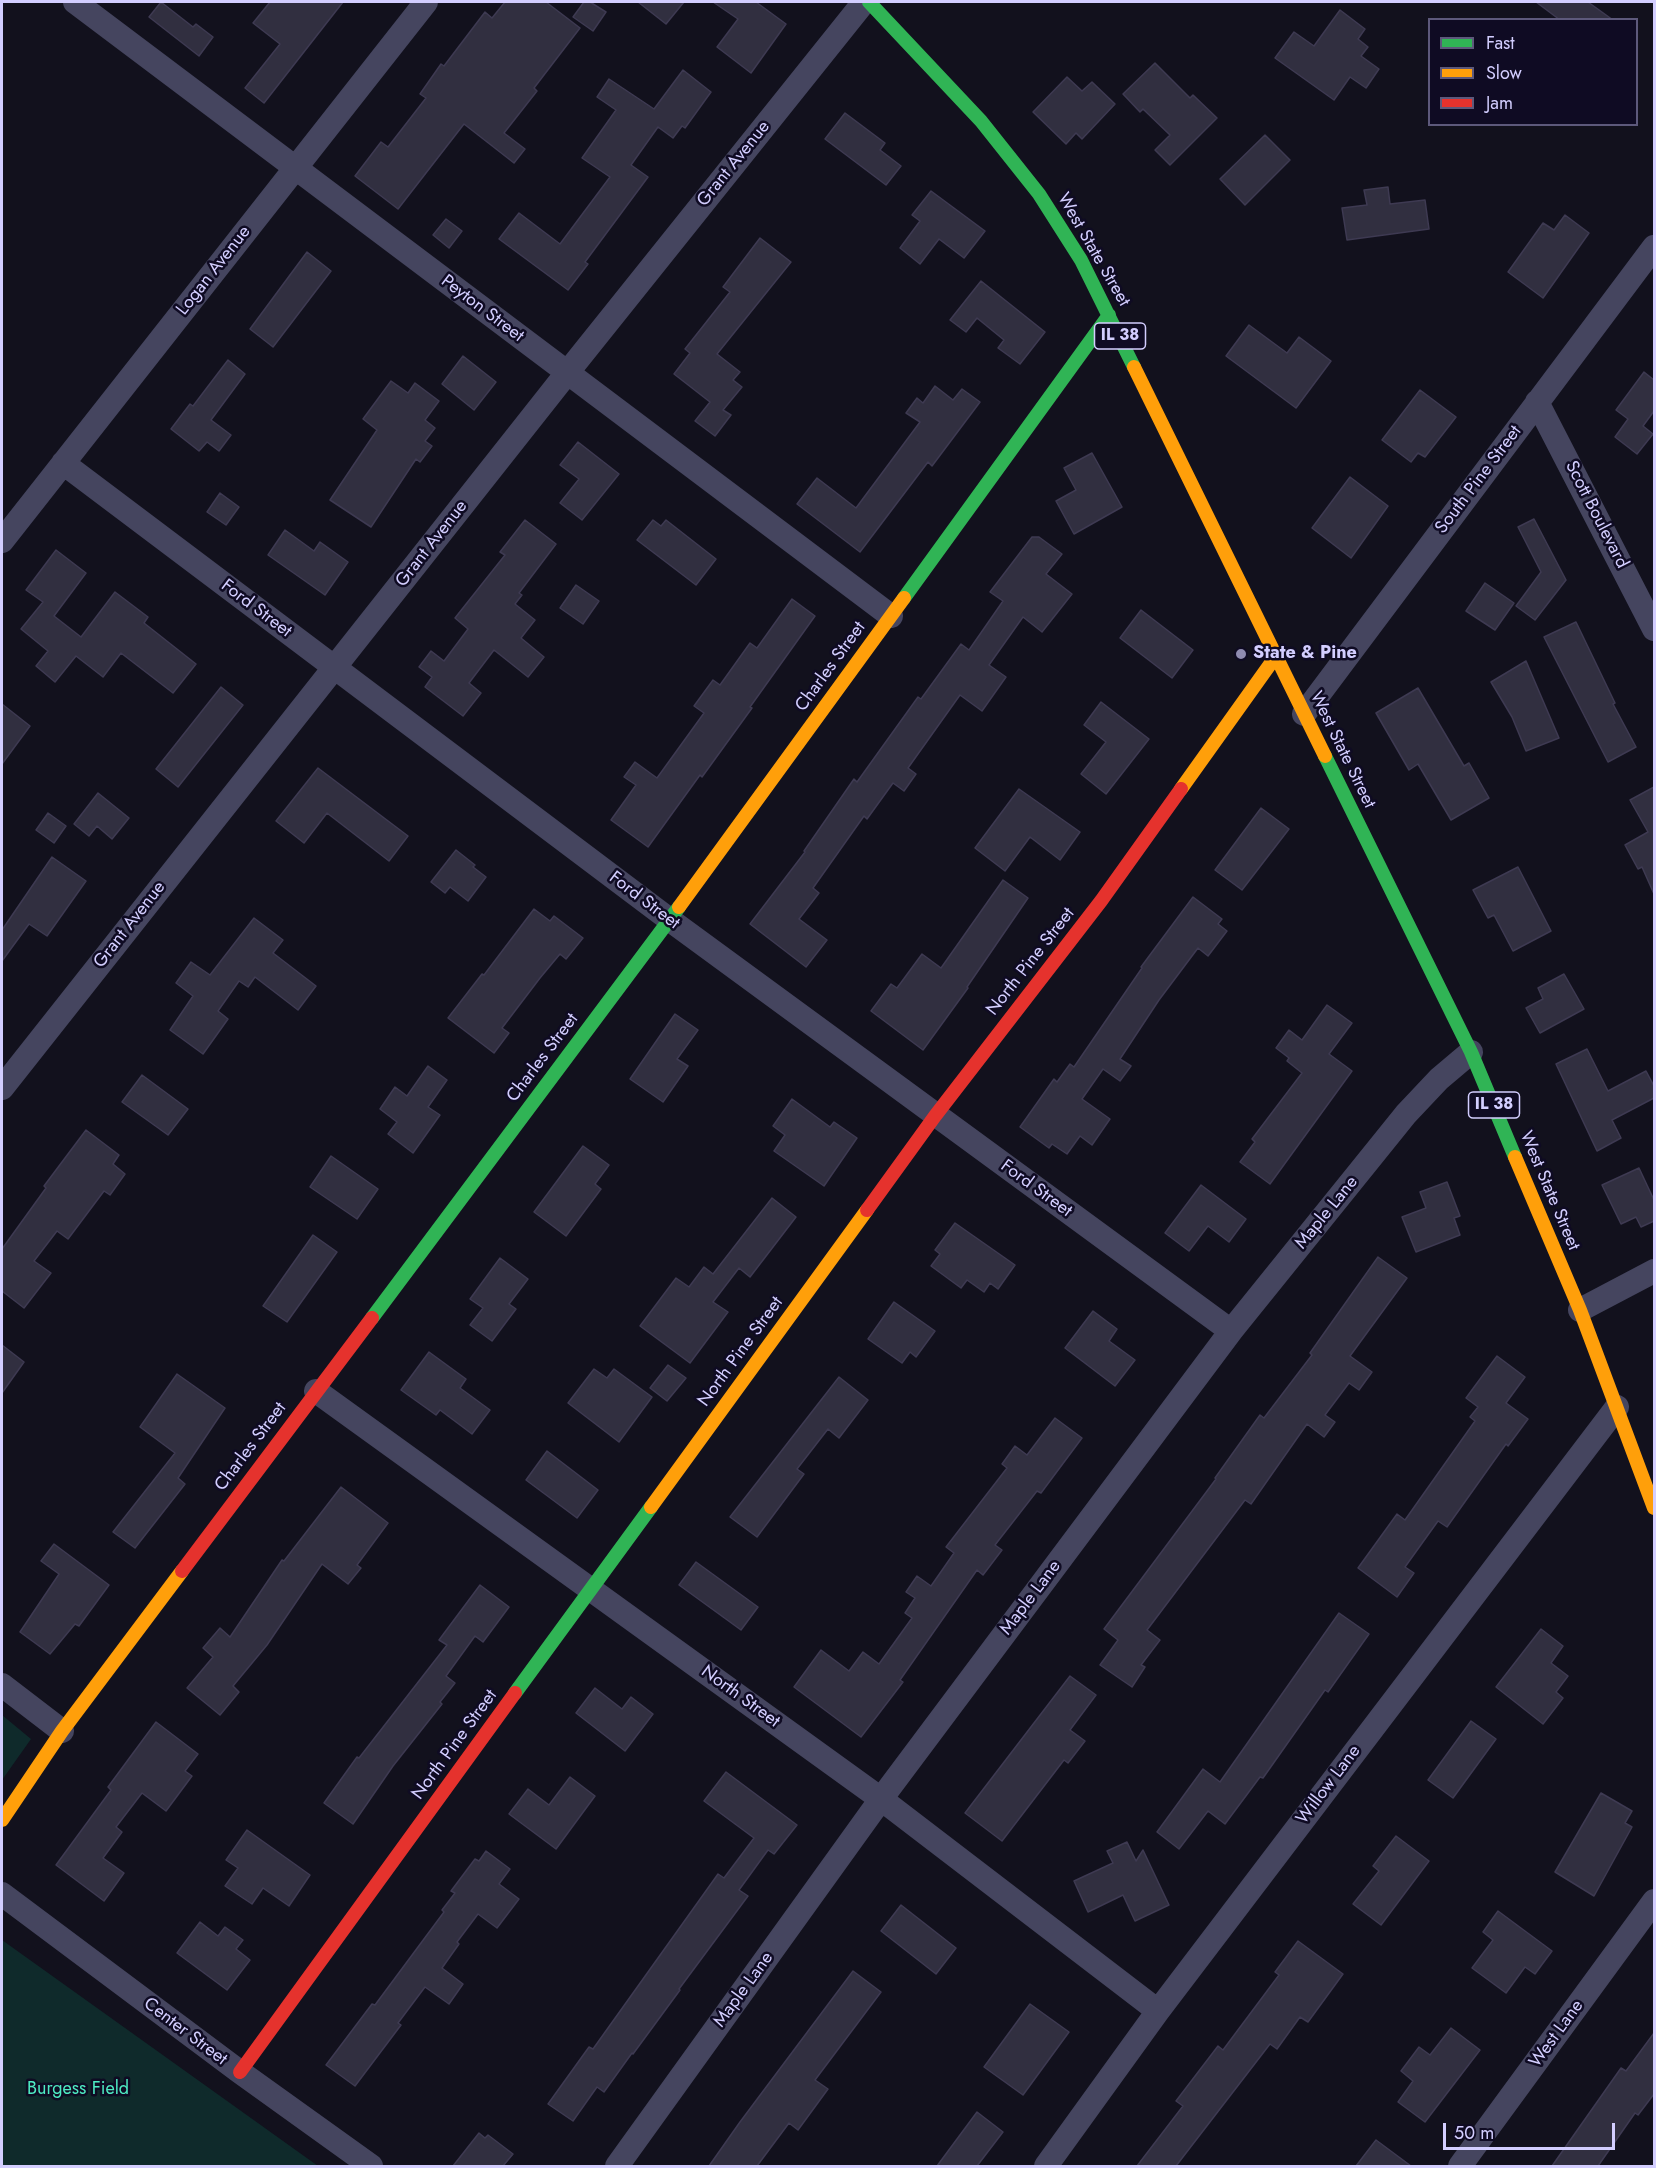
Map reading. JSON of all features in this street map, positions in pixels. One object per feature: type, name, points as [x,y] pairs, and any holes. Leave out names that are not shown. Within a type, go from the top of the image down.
[{"type":"street","name":"Peyton Street","points":[[75,2],[891,616]]},
{"type":"street","name":"Logan Avenue","points":[[2,541],[426,2]]},
{"type":"street","name":"Grant Avenue","points":[[2,1088],[567,373],[864,2]]},
{"type":"street","name":"West State Street","points":[[869,2],[981,121],[1039,194],[1081,260],[1471,1052],[1580,1310],[1654,1508]]},
{"type":"street","name":"South Pine Street","points":[[1304,714],[1654,247]]},
{"type":"street","name":"Charles Street","points":[[2,1820],[62,1731],[670,920],[1109,315]]},
{"type":"street","name":"Scott Boulevard","points":[[1537,402],[1654,629]]},
{"type":"street","name":"Ford Street","points":[[63,463],[670,920],[1231,1331]]},
{"type":"street","name":"North Pine Street","points":[[240,2072],[935,1116],[1101,901],[1276,656]]},
{"type":"street","name":"Maple Lane","points":[[617,2166],[881,1799],[1231,1331],[1406,1114],[1439,1079],[1471,1052]]},
{"type":"street","points":[[1580,1310],[1654,1271]]},
{"type":"street","name":"North Street","points":[[316,1390],[881,1799],[1158,2011]]},
{"type":"street","name":"Willow Lane","points":[[1046,2166],[1158,2011],[1617,1407]]},
{"type":"street","points":[[2,1685],[62,1731]]},
{"type":"street","name":"Center Street","points":[[2,1894],[240,2072],[371,2166]]},
{"type":"street","name":"West Lane","points":[[1460,2166],[1654,1901]]},
{"type":"green space","points":[[2,1715],[31,1739],[2,1780]]},
{"type":"green space","name":"Burgess Field","points":[[2,1940],[318,2166],[2,2166]]},
{"type":"building","points":[[161,2],[193,27],[196,24],[213,37],[199,56],[149,17]]},
{"type":"building","points":[[270,2],[343,2],[264,103],[245,88],[280,44],[253,23]]},
{"type":"building","points":[[505,2],[546,2],[580,28],[534,88],[537,91],[504,133],[525,149],[514,163],[464,124],[398,209],[355,176],[381,142],[388,147],[426,98],[420,94],[441,64],[444,66],[485,12],[492,18]]},
{"type":"building","points":[[584,2],[590,2],[606,12],[593,31],[573,17]]},
{"type":"building","points":[[638,2],[684,2],[666,24]]},
{"type":"building","points":[[713,2],[756,2],[786,24],[751,73],[717,47],[738,19]]},
{"type":"building","points":[[1536,2],[1588,2],[1610,18],[1557,18]]},
{"type":"building","points":[[1340,10],[1365,29],[1358,39],[1368,47],[1361,56],[1379,69],[1366,88],[1350,77],[1334,100],[1275,58],[1294,32],[1314,46]]},
{"type":"building","points":[[1155,63],[1190,98],[1193,95],[1217,118],[1170,165],[1155,150],[1170,135],[1143,109],[1140,112],[1123,94]]},
{"type":"building","points":[[683,70],[711,92],[685,128],[682,126],[673,138],[658,127],[631,165],[648,177],[585,262],[588,264],[568,290],[499,239],[519,213],[560,244],[610,177],[582,158],[616,110],[597,97],[609,79],[654,109]]},
{"type":"building","points":[[1067,77],[1082,91],[1092,82],[1115,104],[1082,139],[1076,133],[1066,144],[1033,112]]},
{"type":"building","points":[[845,113],[885,143],[880,150],[901,166],[886,185],[825,139]]},
{"type":"building","points":[[1265,135],[1290,160],[1245,205],[1220,179]]},
{"type":"building","points":[[1388,187],[1390,204],[1425,200],[1429,229],[1347,240],[1342,208],[1367,205],[1364,190]]},
{"type":"building","points":[[931,191],[985,231],[964,258],[939,239],[920,264],[900,248],[920,221],[912,215]]},
{"type":"building","points":[[1565,215],[1589,233],[1543,298],[1508,272],[1543,223],[1554,230]]},
{"type":"building","points":[[446,219],[462,231],[449,248],[433,235]]},
{"type":"building","points":[[760,238],[791,262],[717,354],[740,372],[733,380],[742,387],[723,410],[731,415],[715,436],[695,421],[710,402],[674,374],[690,353],[685,349],[730,292],[723,287]]},
{"type":"building","points":[[307,252],[331,271],[273,347],[250,329]]},
{"type":"building","points":[[981,281],[1045,332],[1020,364],[998,348],[1004,340],[977,318],[966,332],[950,320]]},
{"type":"building","points":[[1249,325],[1287,353],[1299,337],[1331,361],[1296,408],[1226,356]]},
{"type":"building","points":[[463,356],[496,382],[474,410],[442,384]]},
{"type":"building","points":[[228,360],[245,374],[211,420],[231,435],[219,451],[207,442],[199,451],[171,429],[190,404],[193,406]]},
{"type":"building","points":[[1644,372],[1654,380],[1654,411],[1643,426],[1653,434],[1637,454],[1615,437],[1628,419],[1616,410]]},
{"type":"building","points":[[391,381],[408,393],[415,383],[439,401],[425,420],[435,428],[425,441],[432,446],[420,462],[416,459],[371,527],[330,500],[377,430],[363,419]]},
{"type":"building","points":[[935,386],[953,400],[962,389],[980,402],[932,466],[928,462],[860,552],[797,504],[817,478],[856,508],[920,422],[906,413],[917,398],[923,403]]},
{"type":"building","points":[[1420,390],[1456,417],[1425,457],[1418,453],[1411,462],[1382,440]]},
{"type":"building","points":[[578,442],[619,474],[582,520],[560,503],[579,479],[560,465]]},
{"type":"building","points":[[1092,453],[1122,507],[1074,534],[1056,501],[1076,490],[1064,468]]},
{"type":"building","points":[[1350,477],[1388,506],[1351,558],[1312,528]]},
{"type":"building","points":[[220,493],[239,507],[226,525],[207,512]]},
{"type":"building","points":[[1534,519],[1566,580],[1535,620],[1516,606],[1541,572],[1518,527]]},
{"type":"building","points":[[525,520],[556,544],[519,593],[522,595],[515,604],[535,620],[521,638],[544,657],[528,677],[494,650],[469,683],[481,693],[463,716],[425,687],[432,677],[419,667],[431,651],[444,661],[468,629],[455,618],[505,555],[500,552]]},
{"type":"building","points":[[653,520],[661,526],[666,520],[716,559],[696,585],[637,540]]},
{"type":"building","points":[[285,530],[314,551],[320,542],[348,562],[325,595],[268,555]]},
{"type":"building","points":[[1032,537],[1039,537],[1062,554],[1046,574],[1072,594],[1042,632],[1023,617],[989,665],[1006,677],[982,711],[960,695],[908,768],[916,774],[904,791],[893,783],[867,819],[864,816],[813,888],[819,893],[799,919],[827,940],[806,967],[750,924],[805,852],[854,779],[857,782],[918,697],[921,699],[961,644],[969,650],[1003,601],[990,592]]},
{"type":"building","points":[[56,550],[86,573],[54,616],[81,637],[115,592],[148,617],[144,623],[196,664],[173,693],[121,653],[103,677],[76,656],[55,682],[36,666],[48,651],[21,629],[43,602],[26,590]]},
{"type":"building","points":[[1485,583],[1514,603],[1495,630],[1466,611]]},
{"type":"building","points":[[576,585],[599,601],[583,624],[560,608]]},
{"type":"building","points":[[792,599],[815,616],[750,707],[752,708],[648,847],[611,820],[636,785],[624,777],[635,762],[657,778],[704,713],[694,706],[713,680],[720,685],[750,643],[757,648]]},
{"type":"building","points":[[1141,610],[1193,650],[1172,678],[1120,638]]},
{"type":"building","points":[[1576,622],[1615,703],[1613,704],[1636,747],[1608,762],[1544,637]]},
{"type":"building","points":[[1526,661],[1559,738],[1526,751],[1512,717],[1491,682]]},
{"type":"building","points":[[221,687],[243,705],[178,787],[156,769]]},
{"type":"building","points":[[1418,688],[1464,766],[1469,763],[1489,798],[1451,820],[1418,764],[1409,770],[1376,713]]},
{"type":"building","points":[[1101,702],[1149,739],[1106,794],[1081,774],[1106,742],[1084,725]]},
{"type":"building","points":[[2,704],[30,726],[2,764]]},
{"type":"building","points":[[318,768],[408,836],[389,861],[327,813],[304,843],[276,821]]},
{"type":"building","points":[[1654,787],[1654,894],[1642,867],[1638,869],[1625,845],[1648,832],[1630,800]]},
{"type":"building","points":[[1019,789],[1080,832],[1060,860],[1030,837],[1005,871],[975,848]]},
{"type":"building","points":[[98,793],[129,818],[112,839],[97,826],[89,836],[74,824]]},
{"type":"building","points":[[1261,808],[1289,829],[1242,890],[1215,870]]},
{"type":"building","points":[[48,813],[66,826],[54,843],[36,830]]},
{"type":"building","points":[[456,850],[486,877],[468,901],[450,887],[445,893],[431,882]]},
{"type":"building","points":[[52,857],[86,881],[47,936],[29,924],[2,961],[2,930]]},
{"type":"building","points":[[1518,867],[1551,931],[1513,951],[1494,915],[1488,918],[1473,890]]},
{"type":"building","points":[[1003,880],[1028,898],[923,1050],[871,1011],[891,984],[897,988],[922,954],[941,968]]},
{"type":"building","points":[[1193,897],[1222,919],[1218,924],[1227,931],[1208,956],[1198,948],[1159,1000],[1120,1059],[1131,1066],[1120,1081],[1103,1069],[1082,1099],[1110,1119],[1092,1145],[1080,1136],[1067,1154],[1052,1144],[1049,1148],[1020,1127],[1054,1079],[1057,1082],[1070,1064],[1074,1067],[1141,967]]},
{"type":"building","points":[[534,909],[550,921],[554,916],[583,938],[566,959],[560,954],[540,978],[502,1028],[509,1033],[494,1053],[448,1018]]},
{"type":"building","points":[[254,918],[283,940],[273,953],[316,986],[298,1010],[255,977],[248,987],[239,981],[218,1011],[228,1019],[203,1054],[170,1030],[193,996],[176,983],[191,962],[210,975]]},
{"type":"building","points":[[1564,974],[1584,1009],[1540,1033],[1526,1008],[1543,999],[1538,988]]},
{"type":"building","points":[[1327,1005],[1352,1023],[1329,1054],[1352,1071],[1270,1184],[1240,1162],[1255,1142],[1252,1139],[1302,1073],[1287,1061],[1289,1058],[1276,1048],[1289,1030],[1302,1040]]},
{"type":"building","points":[[675,1014],[698,1030],[677,1059],[688,1066],[663,1102],[630,1079]]},
{"type":"building","points":[[1587,1049],[1608,1091],[1646,1071],[1654,1086],[1654,1098],[1612,1120],[1621,1138],[1597,1151],[1556,1064]]},
{"type":"building","points":[[428,1066],[447,1080],[428,1107],[440,1115],[413,1153],[388,1134],[397,1122],[380,1109],[395,1087],[407,1096]]},
{"type":"building","points":[[142,1075],[188,1109],[168,1135],[122,1102]]},
{"type":"building","points":[[792,1099],[830,1127],[834,1122],[857,1138],[824,1186],[774,1151],[785,1135],[773,1126]]},
{"type":"building","points":[[86,1130],[119,1155],[113,1164],[125,1174],[110,1195],[104,1191],[68,1239],[57,1231],[34,1261],[51,1273],[24,1308],[2,1291],[2,1249],[46,1188],[44,1186]]},
{"type":"building","points":[[583,1146],[609,1165],[595,1184],[601,1189],[566,1236],[534,1212]]},
{"type":"building","points":[[331,1156],[378,1189],[357,1219],[310,1187]]},
{"type":"building","points":[[1639,1168],[1654,1200],[1654,1221],[1641,1227],[1636,1217],[1621,1224],[1602,1185]]},
{"type":"building","points":[[1447,1182],[1460,1216],[1454,1218],[1460,1235],[1416,1252],[1402,1217],[1426,1208],[1420,1192]]},
{"type":"building","points":[[1201,1185],[1246,1219],[1229,1242],[1208,1226],[1189,1251],[1165,1233]]},
{"type":"building","points":[[772,1198],[796,1217],[750,1277],[739,1268],[713,1302],[728,1312],[690,1363],[640,1326],[676,1278],[689,1287],[704,1267],[713,1274]]},
{"type":"building","points":[[955,1223],[1015,1265],[998,1289],[990,1283],[984,1292],[967,1280],[961,1288],[931,1266],[940,1254],[935,1250]]},
{"type":"building","points":[[313,1235],[337,1252],[287,1322],[263,1306]]},
{"type":"building","points":[[1378,1257],[1407,1278],[1350,1356],[1372,1372],[1359,1390],[1349,1383],[1325,1415],[1335,1422],[1324,1437],[1307,1424],[1251,1504],[1245,1500],[1147,1630],[1160,1640],[1141,1665],[1145,1667],[1132,1687],[1100,1665],[1118,1640],[1104,1629],[1216,1479],[1260,1415],[1264,1418],[1312,1355],[1310,1353]]},
{"type":"building","points":[[500,1258],[528,1279],[509,1304],[516,1309],[492,1341],[470,1325],[483,1308],[470,1299]]},
{"type":"building","points":[[894,1302],[935,1331],[916,1357],[910,1352],[902,1363],[868,1339]]},
{"type":"building","points":[[1093,1311],[1117,1329],[1109,1341],[1135,1360],[1115,1386],[1065,1348]]},
{"type":"building","points":[[2,1345],[24,1362],[2,1393]]},
{"type":"building","points":[[429,1352],[466,1379],[460,1388],[490,1410],[472,1434],[440,1410],[436,1415],[401,1390]]},
{"type":"building","points":[[1497,1356],[1525,1377],[1506,1403],[1528,1419],[1508,1446],[1506,1444],[1447,1527],[1438,1521],[1405,1567],[1414,1573],[1397,1597],[1358,1568],[1397,1514],[1405,1520],[1475,1421],[1470,1417],[1478,1407],[1466,1398]]},
{"type":"building","points":[[668,1365],[686,1378],[667,1401],[650,1388]]},
{"type":"building","points":[[594,1369],[607,1378],[614,1369],[652,1397],[619,1442],[568,1403]]},
{"type":"building","points":[[177,1374],[225,1408],[178,1478],[185,1484],[135,1548],[113,1532],[175,1453],[140,1427]]},
{"type":"building","points":[[839,1377],[868,1400],[839,1438],[828,1429],[797,1469],[804,1474],[757,1537],[730,1517]]},
{"type":"building","points":[[1055,1418],[1082,1438],[1041,1493],[1037,1491],[995,1545],[1002,1550],[983,1575],[977,1570],[900,1680],[903,1682],[861,1737],[794,1687],[821,1650],[849,1671],[863,1652],[879,1664],[912,1618],[905,1613],[915,1598],[906,1592],[917,1576],[931,1586],[954,1553],[946,1547],[1007,1468],[1002,1464],[1015,1446],[1027,1455]]},
{"type":"building","points":[[547,1451],[598,1490],[577,1518],[526,1480]]},
{"type":"building","points":[[341,1487],[388,1523],[357,1565],[361,1568],[348,1584],[322,1564],[267,1645],[233,1686],[239,1692],[220,1715],[187,1688],[213,1657],[203,1648],[220,1628],[230,1637],[282,1560],[284,1561]]},
{"type":"building","points":[[54,1544],[109,1585],[79,1626],[75,1624],[50,1654],[20,1632],[59,1574],[41,1561]]},
{"type":"building","points":[[696,1562],[758,1607],[741,1630],[679,1585]]},
{"type":"building","points":[[480,1585],[509,1607],[483,1642],[475,1636],[446,1676],[455,1683],[440,1702],[442,1704],[393,1766],[353,1824],[324,1803],[357,1757],[359,1758],[447,1645],[439,1640]]},
{"type":"building","points":[[1339,1613],[1369,1634],[1328,1692],[1325,1690],[1263,1778],[1260,1777],[1225,1824],[1208,1811],[1179,1849],[1157,1832],[1203,1769],[1220,1782]]},
{"type":"building","points":[[1541,1629],[1563,1646],[1551,1663],[1568,1676],[1556,1692],[1563,1698],[1543,1724],[1496,1687]]},
{"type":"building","points":[[1070,1676],[1096,1695],[1070,1730],[1085,1741],[1068,1763],[1064,1760],[1002,1841],[965,1813]]},
{"type":"building","points":[[595,1688],[622,1709],[631,1697],[653,1714],[625,1751],[576,1713]]},
{"type":"building","points":[[1471,1721],[1496,1739],[1453,1798],[1428,1780]]},
{"type":"building","points":[[156,1722],[198,1754],[185,1771],[192,1776],[166,1811],[142,1793],[116,1827],[122,1832],[103,1858],[124,1873],[104,1901],[56,1865],[111,1790],[108,1787]]},
{"type":"building","points":[[726,1772],[797,1825],[774,1854],[768,1850],[739,1890],[748,1896],[604,2092],[597,2087],[573,2121],[548,2104],[589,2047],[593,2049],[718,1874],[724,1878],[754,1838],[704,1801]]},
{"type":"building","points":[[570,1777],[595,1796],[556,1849],[509,1814],[528,1789],[549,1805]]},
{"type":"building","points":[[1601,1793],[1632,1811],[1625,1823],[1632,1827],[1594,1896],[1555,1872]]},
{"type":"building","points":[[247,1830],[310,1875],[289,1906],[263,1888],[252,1904],[225,1886],[238,1868],[226,1860]]},
{"type":"building","points":[[1396,1836],[1429,1861],[1381,1925],[1353,1904],[1379,1871],[1373,1866]]},
{"type":"building","points":[[1127,1842],[1136,1861],[1143,1850],[1169,1905],[1135,1921],[1123,1895],[1088,1912],[1074,1881],[1113,1863],[1107,1851]]},
{"type":"building","points":[[486,1851],[510,1869],[499,1884],[519,1899],[497,1928],[478,1914],[457,1942],[459,1944],[442,1968],[463,1984],[449,2004],[425,1987],[398,2023],[401,2025],[355,2086],[326,2065],[372,2004],[375,2005],[444,1912],[442,1910],[455,1893],[451,1891],[475,1859],[479,1861]]},
{"type":"building","points":[[901,1905],[956,1948],[936,1974],[881,1931]]},
{"type":"building","points":[[1498,1911],[1552,1951],[1535,1974],[1525,1967],[1506,1993],[1472,1968],[1493,1940],[1483,1932]]},
{"type":"building","points":[[200,1922],[218,1936],[225,1927],[243,1940],[236,1949],[250,1960],[227,1990],[177,1953]]},
{"type":"building","points":[[1298,1941],[1343,1974],[1308,2022],[1300,2017],[1277,2049],[1270,2044],[1176,2166],[1137,2166],[1183,2106],[1176,2101],[1218,2046],[1223,2050],[1279,1975],[1275,1972]]},
{"type":"building","points":[[853,1971],[881,1992],[815,2080],[828,2089],[798,2130],[789,2123],[757,2166],[709,2166],[740,2122]]},
{"type":"building","points":[[1030,2004],[1069,2032],[1023,2095],[984,2067]]},
{"type":"building","points":[[1451,2028],[1480,2050],[1425,2122],[1398,2102],[1413,2081],[1401,2071],[1419,2047],[1430,2055]]},
{"type":"building","points":[[1654,2033],[1654,2094],[1638,2115],[1635,2113],[1598,2166],[1552,2166],[1621,2068],[1626,2071]]},
{"type":"building","points":[[977,2112],[1003,2132],[977,2166],[937,2166]]},
{"type":"building","points":[[479,2133],[485,2138],[488,2135],[513,2154],[503,2166],[453,2166]]},
{"type":"building","points":[[1376,2140],[1411,2166],[1356,2166]]},
{"type":"traffic: fast","points":[[869,2],[981,121],[1039,194],[1081,260],[1134,367]]},
{"type":"traffic: fast","points":[[904,598],[1109,315]]},
{"type":"traffic: fast","points":[[1325,756],[1471,1052],[1515,1157]]},
{"type":"traffic: fast","points":[[372,1318],[679,907]]},
{"type":"traffic: fast","points":[[515,1693],[651,1507]]},
{"type":"traffic: slow","points":[[1134,367],[1325,756]]},
{"type":"traffic: slow","points":[[679,907],[904,598]]},
{"type":"traffic: slow","points":[[1181,789],[1276,656]]},
{"type":"traffic: slow","points":[[1515,1157],[1580,1310],[1654,1508]]},
{"type":"traffic: slow","points":[[651,1507],[867,1210]]},
{"type":"traffic: slow","points":[[2,1820],[62,1731],[182,1571]]},
{"type":"traffic: jam","points":[[867,1210],[935,1116],[1101,901],[1181,789]]},
{"type":"traffic: jam","points":[[182,1571],[372,1318]]},
{"type":"traffic: jam","points":[[240,2072],[515,1693]]},
{"type":"place","name":"State & Pine","points":[[1241,654]]}]
